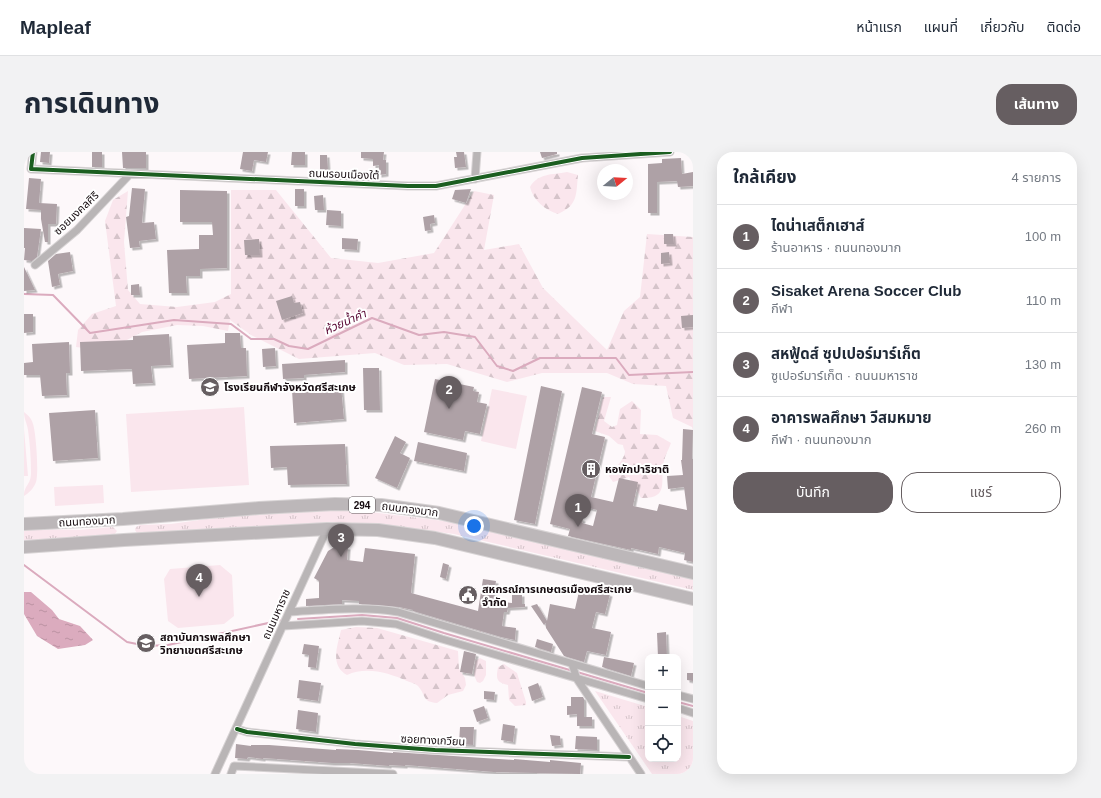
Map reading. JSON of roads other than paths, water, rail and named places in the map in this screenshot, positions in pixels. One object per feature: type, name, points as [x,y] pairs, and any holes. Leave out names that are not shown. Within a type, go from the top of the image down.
[{"type":"main road","name":"ถนนทองมาก","points":[[24,524],[123,519],[335,504],[382,505],[439,513],[693,573]]},
{"type":"main road","points":[[123,519],[124,540]]},
{"type":"main road","name":"ถนนทองมาก","points":[[24,547],[327,529],[378,530],[435,538],[693,599]]},
{"type":"street","points":[[24,172],[31,169],[33,152]]},
{"type":"street","points":[[475,180],[477,152]]},
{"type":"street","points":[[582,158],[589,152]]},
{"type":"street","name":"ถนนรอบเมืองใต้","points":[[31,169],[436,186],[475,180],[582,158],[670,152]]},
{"type":"street","name":"ซอยมงคลศิริ","points":[[35,265],[77,230],[130,174]]},
{"type":"street","name":"ถนนมหาราช","points":[[216,774],[327,529]]},
{"type":"street","points":[[289,612],[362,608],[398,612],[645,685]]},
{"type":"street","points":[[283,626],[362,621],[396,624],[645,699]]},
{"type":"street","points":[[572,664],[577,679],[641,774]]},
{"type":"street","points":[[681,696],[693,700]]},
{"type":"street","points":[[681,709],[693,713]]},
{"type":"street","name":"ซอยทางเกวียน","points":[[237,729],[247,732],[356,744],[435,750],[629,757]]},
{"type":"street","points":[[231,774],[234,766],[393,774]]},
{"type":"water","points":[[24,592],[31,592],[52,610],[59,619],[80,626],[93,640],[85,645],[58,649],[37,636],[24,614]]},
{"type":"waterway","name":"ห้วยน้ำคำ","points":[[24,294],[53,295],[90,333],[174,320],[231,324],[251,339],[274,339],[289,346],[308,349],[372,318],[419,335],[444,332],[475,337],[497,366],[513,371],[540,358],[616,358],[629,375],[693,372]]},
{"type":"waterway","points":[[24,565],[127,642],[147,646],[168,645],[282,620]]},
{"type":"waterway","points":[[298,619],[362,615],[397,618],[573,671]]},
{"type":"waterway","points":[[577,672],[645,692]]},
{"type":"waterway","points":[[681,703],[693,706]]},
{"type":"place","name":"โรงเรียนกีฬาจังหวัดศรีสะเกษ","points":[[210,387]]},
{"type":"place","name":"Sisaket Arena Soccer Club","points":[[449,409]]},
{"type":"place","name":"หอพักปาริชาติ","points":[[591,469]]},
{"type":"place","name":"ไดน่าเสต็กเฮาส์","points":[[578,527]]},
{"type":"place","name":"สหฟู้ดส์ ซุปเปอร์มาร์เก็ต","points":[[341,557]]},
{"type":"place","name":"สหกรณ์การเกษตรเมืองศรีสะเกษ จำกัด","points":[[468,595]]},
{"type":"place","name":"อาคารพลศึกษา วีสมหมาย","points":[[199,597]]},
{"type":"place","name":"สถาบันการพลศึกษา วิทยาเขตศรีสะเกษ","points":[[146,643]]}]
